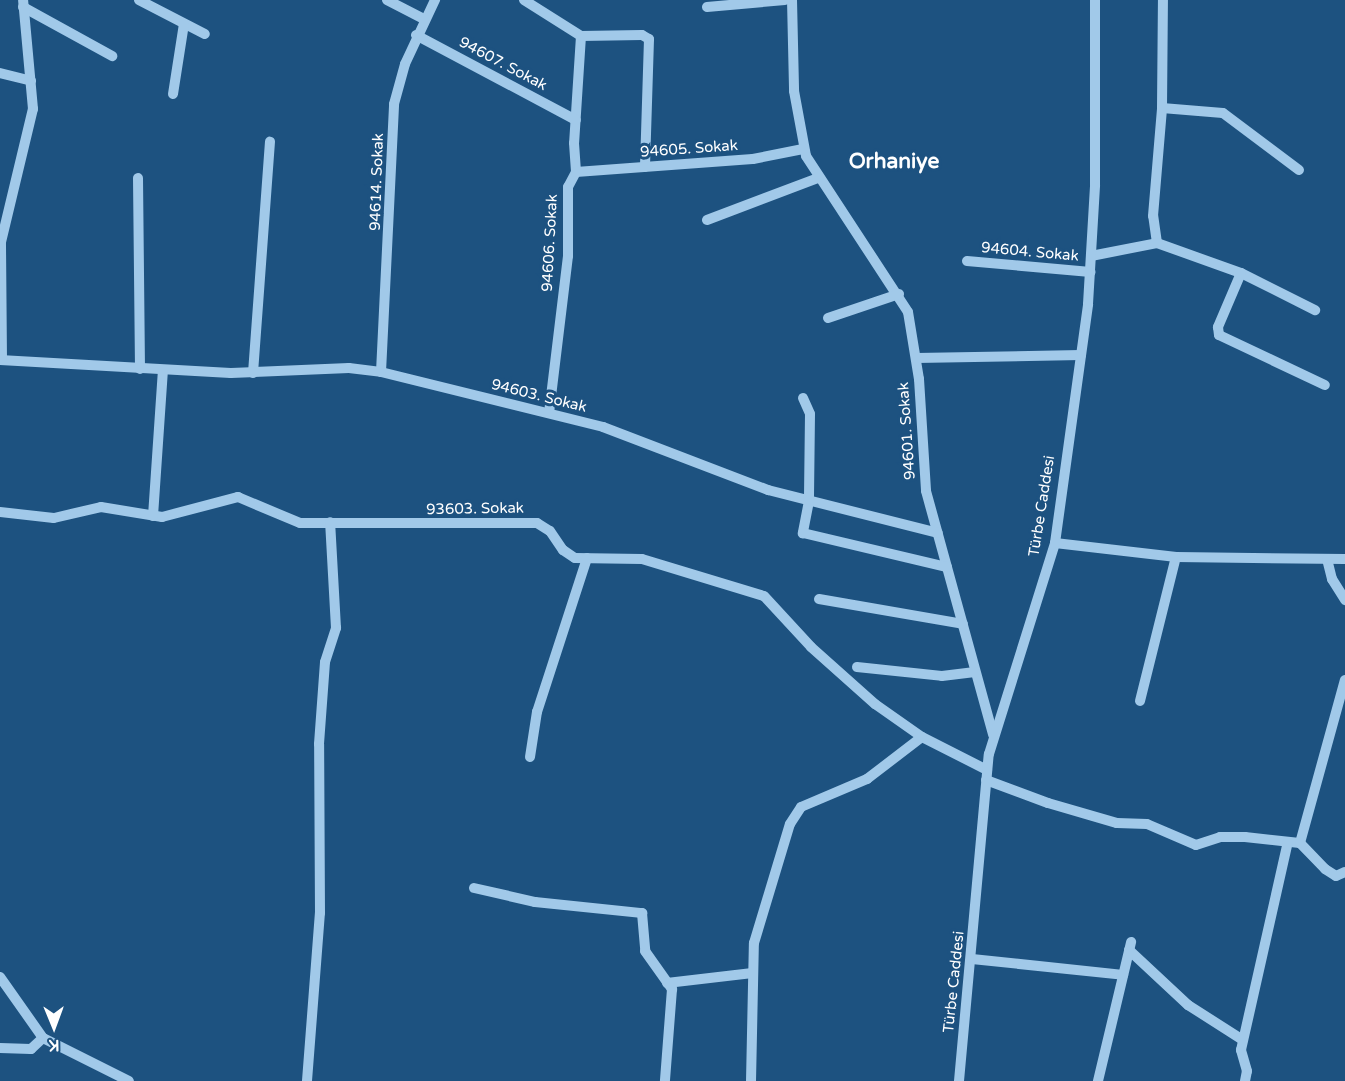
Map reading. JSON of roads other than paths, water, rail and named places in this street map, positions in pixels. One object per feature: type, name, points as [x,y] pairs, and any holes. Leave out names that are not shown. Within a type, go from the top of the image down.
[{"type":"street","points":[[139,0],[205,34]]},
{"type":"street","points":[[387,0],[424,19]]},
{"type":"street","name":"94614. Sokak","points":[[381,372],[393,111],[399,80],[416,35],[435,0]]},
{"type":"street","points":[[524,0],[581,36],[642,35],[650,39],[645,167]]},
{"type":"street","points":[[707,7],[785,0]]},
{"type":"street","name":"94601. Sokak","points":[[792,0],[792,66],[803,149],[818,178],[899,294],[908,312],[916,358],[925,480],[993,736]]},
{"type":"street","name":"Türbe Caddesi","points":[[959,1081],[972,959],[987,775],[993,736],[1055,543],[1081,355],[1091,256],[1095,0]]},
{"type":"street","points":[[1157,243],[1153,216],[1162,108],[1162,0]]},
{"type":"street","points":[[23,3],[112,56]]},
{"type":"street","points":[[1,360],[1,242],[29,135],[31,81],[23,3]]},
{"type":"street","points":[[173,94],[184,24]]},
{"type":"street","name":"94607. Sokak","points":[[416,35],[576,120]]},
{"type":"street","name":"94606. Sokak","points":[[549,413],[568,256],[568,187],[576,172],[576,120],[581,36]]},
{"type":"street","points":[[0,73],[31,81]]},
{"type":"street","points":[[1162,108],[1223,113],[1299,170]]},
{"type":"street","points":[[253,373],[270,142]]},
{"type":"street","name":"94605. Sokak","points":[[576,172],[763,158],[803,149]]},
{"type":"street","points":[[138,178],[140,369]]},
{"type":"street","points":[[707,220],[818,178]]},
{"type":"street","points":[[1091,256],[1157,243],[1241,273],[1316,310]]},
{"type":"street","name":"94604. Sokak","points":[[967,261],[1090,272]]},
{"type":"street","points":[[1241,273],[1218,327],[1219,335],[1324,384]]},
{"type":"street","points":[[828,318],[899,294]]},
{"type":"street","points":[[916,358],[1081,355]]},
{"type":"street","name":"94603. Sokak","points":[[1,360],[140,369],[253,373],[349,368],[381,372],[549,413],[631,437],[736,479],[808,501],[938,533]]},
{"type":"street","points":[[153,516],[163,370]]},
{"type":"street","points":[[804,398],[810,410],[808,501],[802,530],[805,536],[947,567]]},
{"type":"street","name":"93603. Sokak","points":[[0,512],[54,518],[101,507],[153,516],[174,515],[238,496],[257,501],[290,520],[412,525],[523,521],[544,526],[568,555],[587,558],[642,559],[764,596],[811,647],[862,693],[922,737],[987,775],[1048,804],[1105,820],[1147,824],[1196,845],[1220,837],[1300,843]]},
{"type":"street","points":[[307,1081],[320,913],[319,744],[325,662],[336,628],[330,522]]},
{"type":"street","points":[[1055,543],[1176,557],[1345,559]]},
{"type":"street","points":[[1140,701],[1176,557]]},
{"type":"street","points":[[530,757],[537,712],[587,558]]},
{"type":"street","points":[[1327,559],[1332,579],[1345,600]]},
{"type":"street","points":[[819,599],[963,624]]},
{"type":"street","points":[[857,667],[942,676],[975,672]]},
{"type":"street","points":[[1345,680],[1300,843],[1325,869],[1336,876],[1345,872]]},
{"type":"street","points":[[751,1081],[754,943],[763,906],[790,824],[801,807],[867,779],[922,737]]},
{"type":"street","points":[[1245,1081],[1243,1040],[1288,842]]},
{"type":"street","points":[[474,888],[535,902],[642,913],[645,951],[672,989],[665,1081]]},
{"type":"street","points":[[1098,1081],[1130,946],[1188,1005],[1243,1040]]},
{"type":"street","points":[[972,959],[1123,975]]},
{"type":"street","points":[[667,983],[752,973]]},
{"type":"street","points":[[0,977],[43,1038],[129,1081]]},
{"type":"street","points":[[0,1048],[31,1049],[43,1038]]},
{"type":"district","name":"Orhaniye","points":[[894,162]]}]
